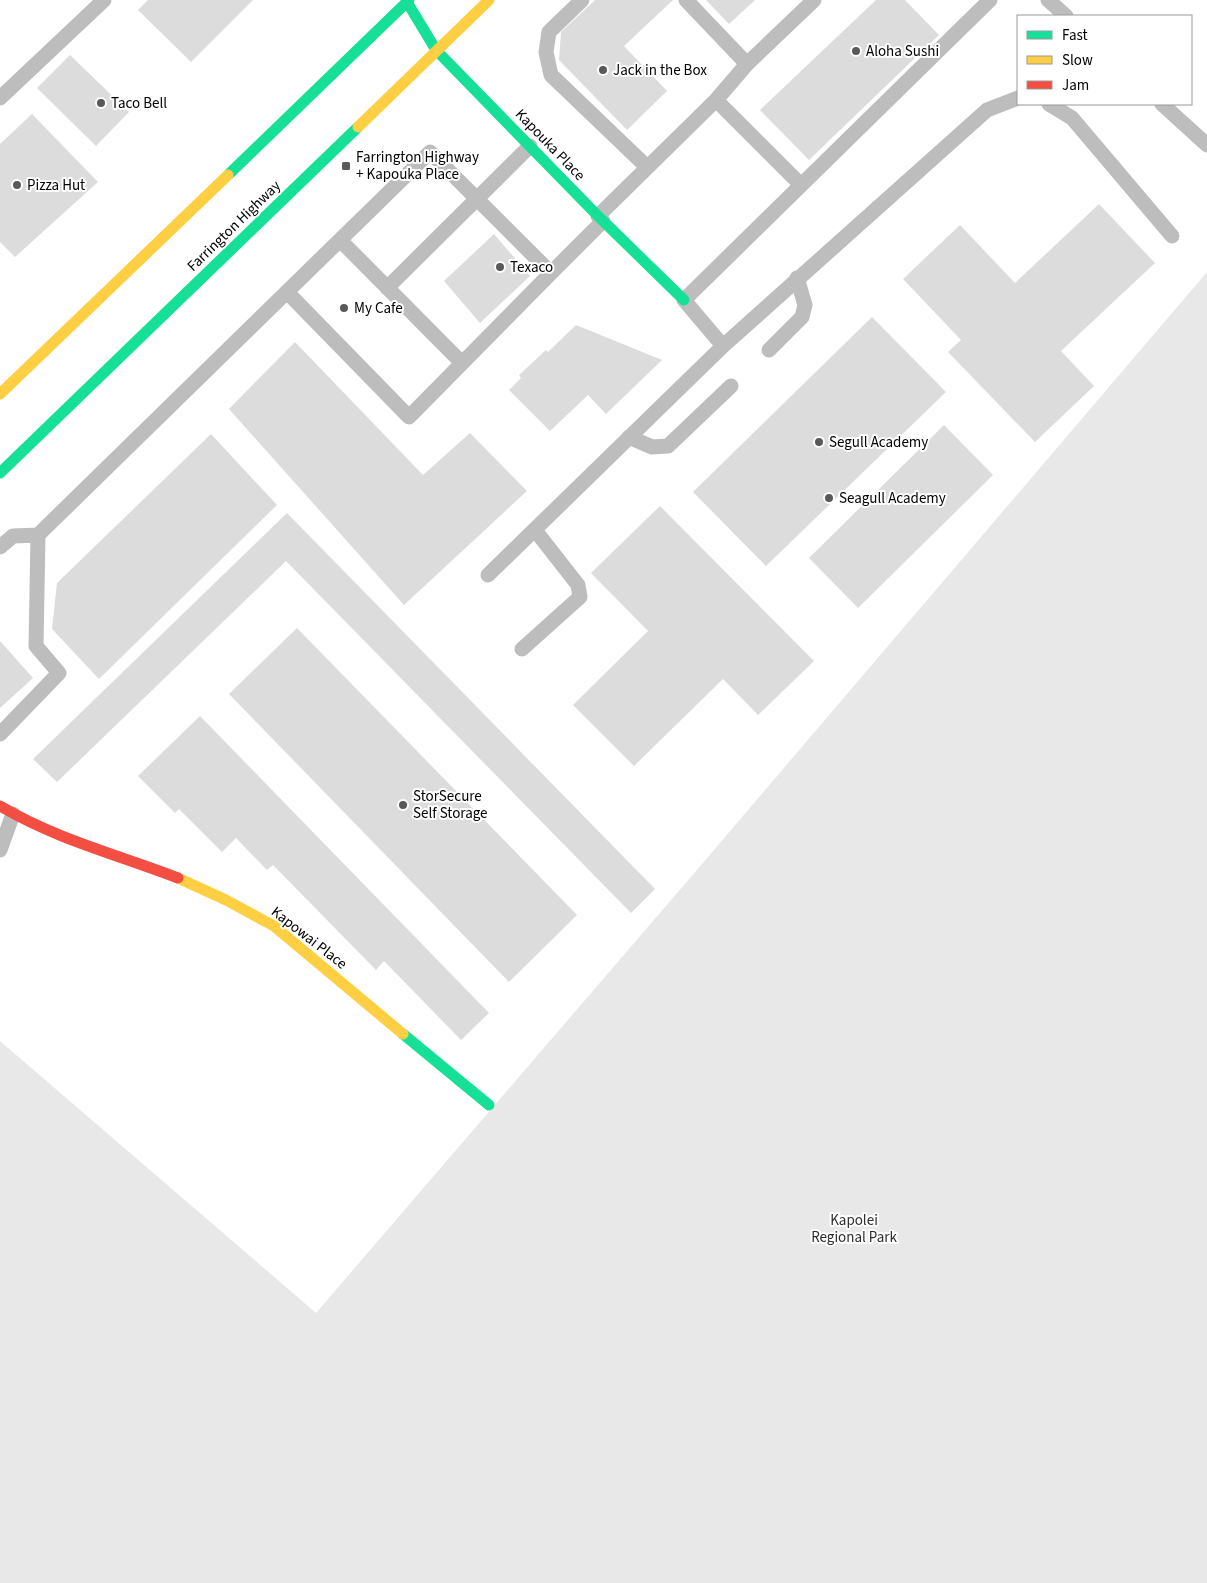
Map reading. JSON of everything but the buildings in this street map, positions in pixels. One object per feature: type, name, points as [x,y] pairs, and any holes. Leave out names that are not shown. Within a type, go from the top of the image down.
[{"type":"main road","name":"Farrington Highway","points":[[0,473],[489,0]]},
{"type":"main road","name":"Kapouka Place","points":[[407,1],[436,50],[600,219],[684,300]]},
{"type":"main road","points":[[0,394],[407,1]]},
{"type":"main road","name":"Kapowai Place","points":[[0,806],[67,840],[176,878],[236,904],[274,926],[490,1104]]},
{"type":"lane","points":[[0,98],[104,0]]},
{"type":"lane","points":[[582,0],[549,32],[546,52],[551,74],[647,167]]},
{"type":"lane","points":[[686,0],[748,64]]},
{"type":"lane","points":[[287,292],[409,417],[551,273],[647,167],[814,0]]},
{"type":"lane","points":[[1048,0],[1065,15]]},
{"type":"lane","points":[[723,346],[684,300],[981,3]]},
{"type":"lane","points":[[488,575],[723,346],[797,278],[987,110],[1017,98]]},
{"type":"lane","points":[[716,100],[801,185]]},
{"type":"lane","points":[[1051,105],[1072,118],[1172,236]]},
{"type":"lane","points":[[1163,105],[1207,144]]},
{"type":"lane","points":[[387,288],[530,146]]},
{"type":"lane","points":[[0,546],[13,536],[38,535],[430,152],[551,273]]},
{"type":"lane","points":[[340,240],[462,363]]},
{"type":"lane","points":[[769,350],[802,317],[805,305],[797,278]]},
{"type":"lane","points":[[629,437],[652,447],[668,446],[731,386]]},
{"type":"lane","points":[[522,650],[580,597],[578,585],[534,530]]},
{"type":"lane","points":[[0,733],[59,673],[36,646],[38,535]]},
{"type":"lane","points":[[0,850],[13,814]]},
{"type":"green space","name":"Kapolei Regional Park","points":[[1207,272],[1207,1583],[0,1583],[0,1041],[316,1313]]},
{"type":"traffic: fast","points":[[228,175],[409,0]]},
{"type":"traffic: fast","points":[[407,2],[436,50],[598,216],[684,300]]},
{"type":"traffic: fast","points":[[0,473],[358,127]]},
{"type":"traffic: fast","points":[[403,1034],[489,1105]]},
{"type":"traffic: slow","points":[[358,127],[489,0]]},
{"type":"traffic: slow","points":[[0,394],[228,175]]},
{"type":"traffic: slow","points":[[178,878],[226,900],[274,926],[403,1034]]},
{"type":"traffic: jam","points":[[0,806],[65,837],[178,878]]},
{"type":"place","name":"Aloha Sushi","points":[[856,51]]},
{"type":"place","name":"Jack in the Box","points":[[603,70]]},
{"type":"place","name":"Taco Bell","points":[[101,103]]},
{"type":"place","name":"Farrington Highway + Kapouka Place","points":[[346,166]]},
{"type":"place","name":"Pizza Hut","points":[[17,185]]},
{"type":"place","name":"Texaco","points":[[500,267]]},
{"type":"place","name":"My Cafe","points":[[344,308]]},
{"type":"place","name":"Segull Academy","points":[[819,442]]},
{"type":"place","name":"Seagull Academy","points":[[829,498]]},
{"type":"place","name":"StorSecure Self Storage","points":[[403,805]]}]
